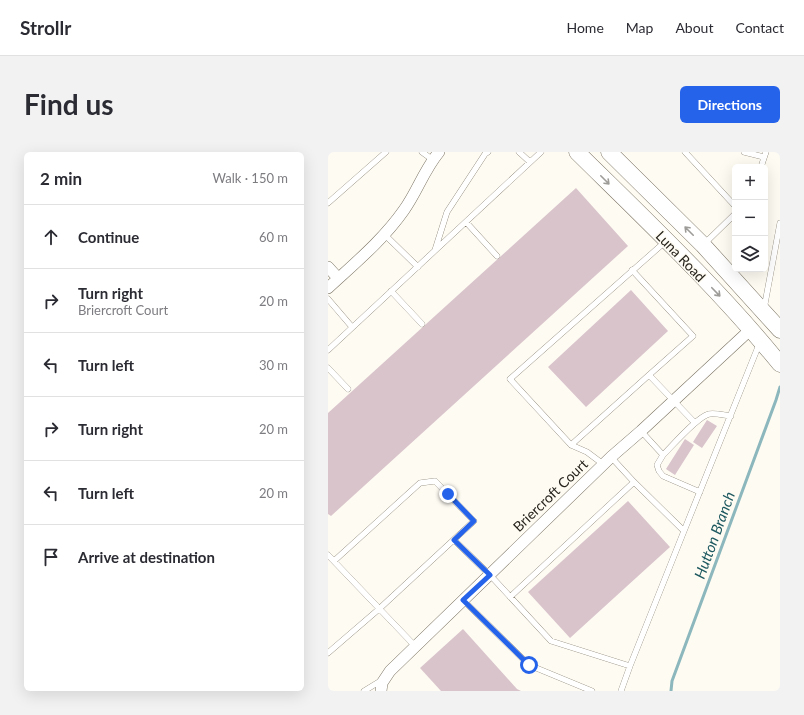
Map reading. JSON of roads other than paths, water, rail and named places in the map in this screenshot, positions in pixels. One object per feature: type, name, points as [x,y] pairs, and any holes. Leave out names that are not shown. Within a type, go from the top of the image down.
[{"type":"main road","name":"Luna Road","points":[[578,152],[666,240],[756,335],[780,364]]},
{"type":"main road","name":"Luna Road","points":[[609,152],[703,245],[780,330]]},
{"type":"main road","points":[[756,335],[763,311]]},
{"type":"street","points":[[328,288],[385,234],[404,209],[436,156]]},
{"type":"street","points":[[328,267],[338,278]]},
{"type":"street","name":"Briercroft Court","points":[[381,691],[382,683],[390,671],[607,461],[674,401],[756,335]]},
{"type":"lane","points":[[328,203],[386,152]]},
{"type":"lane","points":[[422,152],[436,156]]},
{"type":"lane","points":[[435,251],[447,212],[485,154],[488,152]]},
{"type":"lane","points":[[519,152],[530,162]]},
{"type":"lane","points":[[328,350],[541,152]]},
{"type":"lane","points":[[685,152],[732,203]]},
{"type":"lane","points":[[744,152],[765,154],[762,164]]},
{"type":"lane","points":[[703,245],[732,217]]},
{"type":"lane","points":[[466,222],[497,256]]},
{"type":"lane","points":[[763,311],[780,223]]},
{"type":"lane","points":[[385,234],[418,267]]},
{"type":"lane","points":[[666,240],[510,378],[571,445],[607,461],[634,482],[684,531]]},
{"type":"lane","points":[[571,445],[693,336],[632,270]]},
{"type":"lane","points":[[391,291],[422,324]]},
{"type":"lane","points":[[328,299],[352,327]]},
{"type":"lane","points":[[620,691],[731,416],[756,335]]},
{"type":"lane","points":[[328,368],[348,389]]},
{"type":"lane","points":[[649,375],[695,423]]},
{"type":"lane","points":[[700,492],[663,476],[657,465],[663,455],[695,423],[706,415],[715,414],[731,416]]},
{"type":"lane","points":[[641,431],[663,455]]},
{"type":"lane","points":[[328,653],[379,609],[474,521],[435,481],[420,483],[334,561]]},
{"type":"lane","points":[[510,597],[634,482]]},
{"type":"lane","points":[[454,540],[490,575],[551,641],[630,666]]},
{"type":"lane","points":[[328,555],[415,646]]},
{"type":"lane","points":[[463,600],[529,665],[592,691]]},
{"type":"lane","points":[[364,691],[386,678]]},
{"type":"waterway","name":"Hutton Branch","points":[[671,691],[672,681],[780,387]]}]
